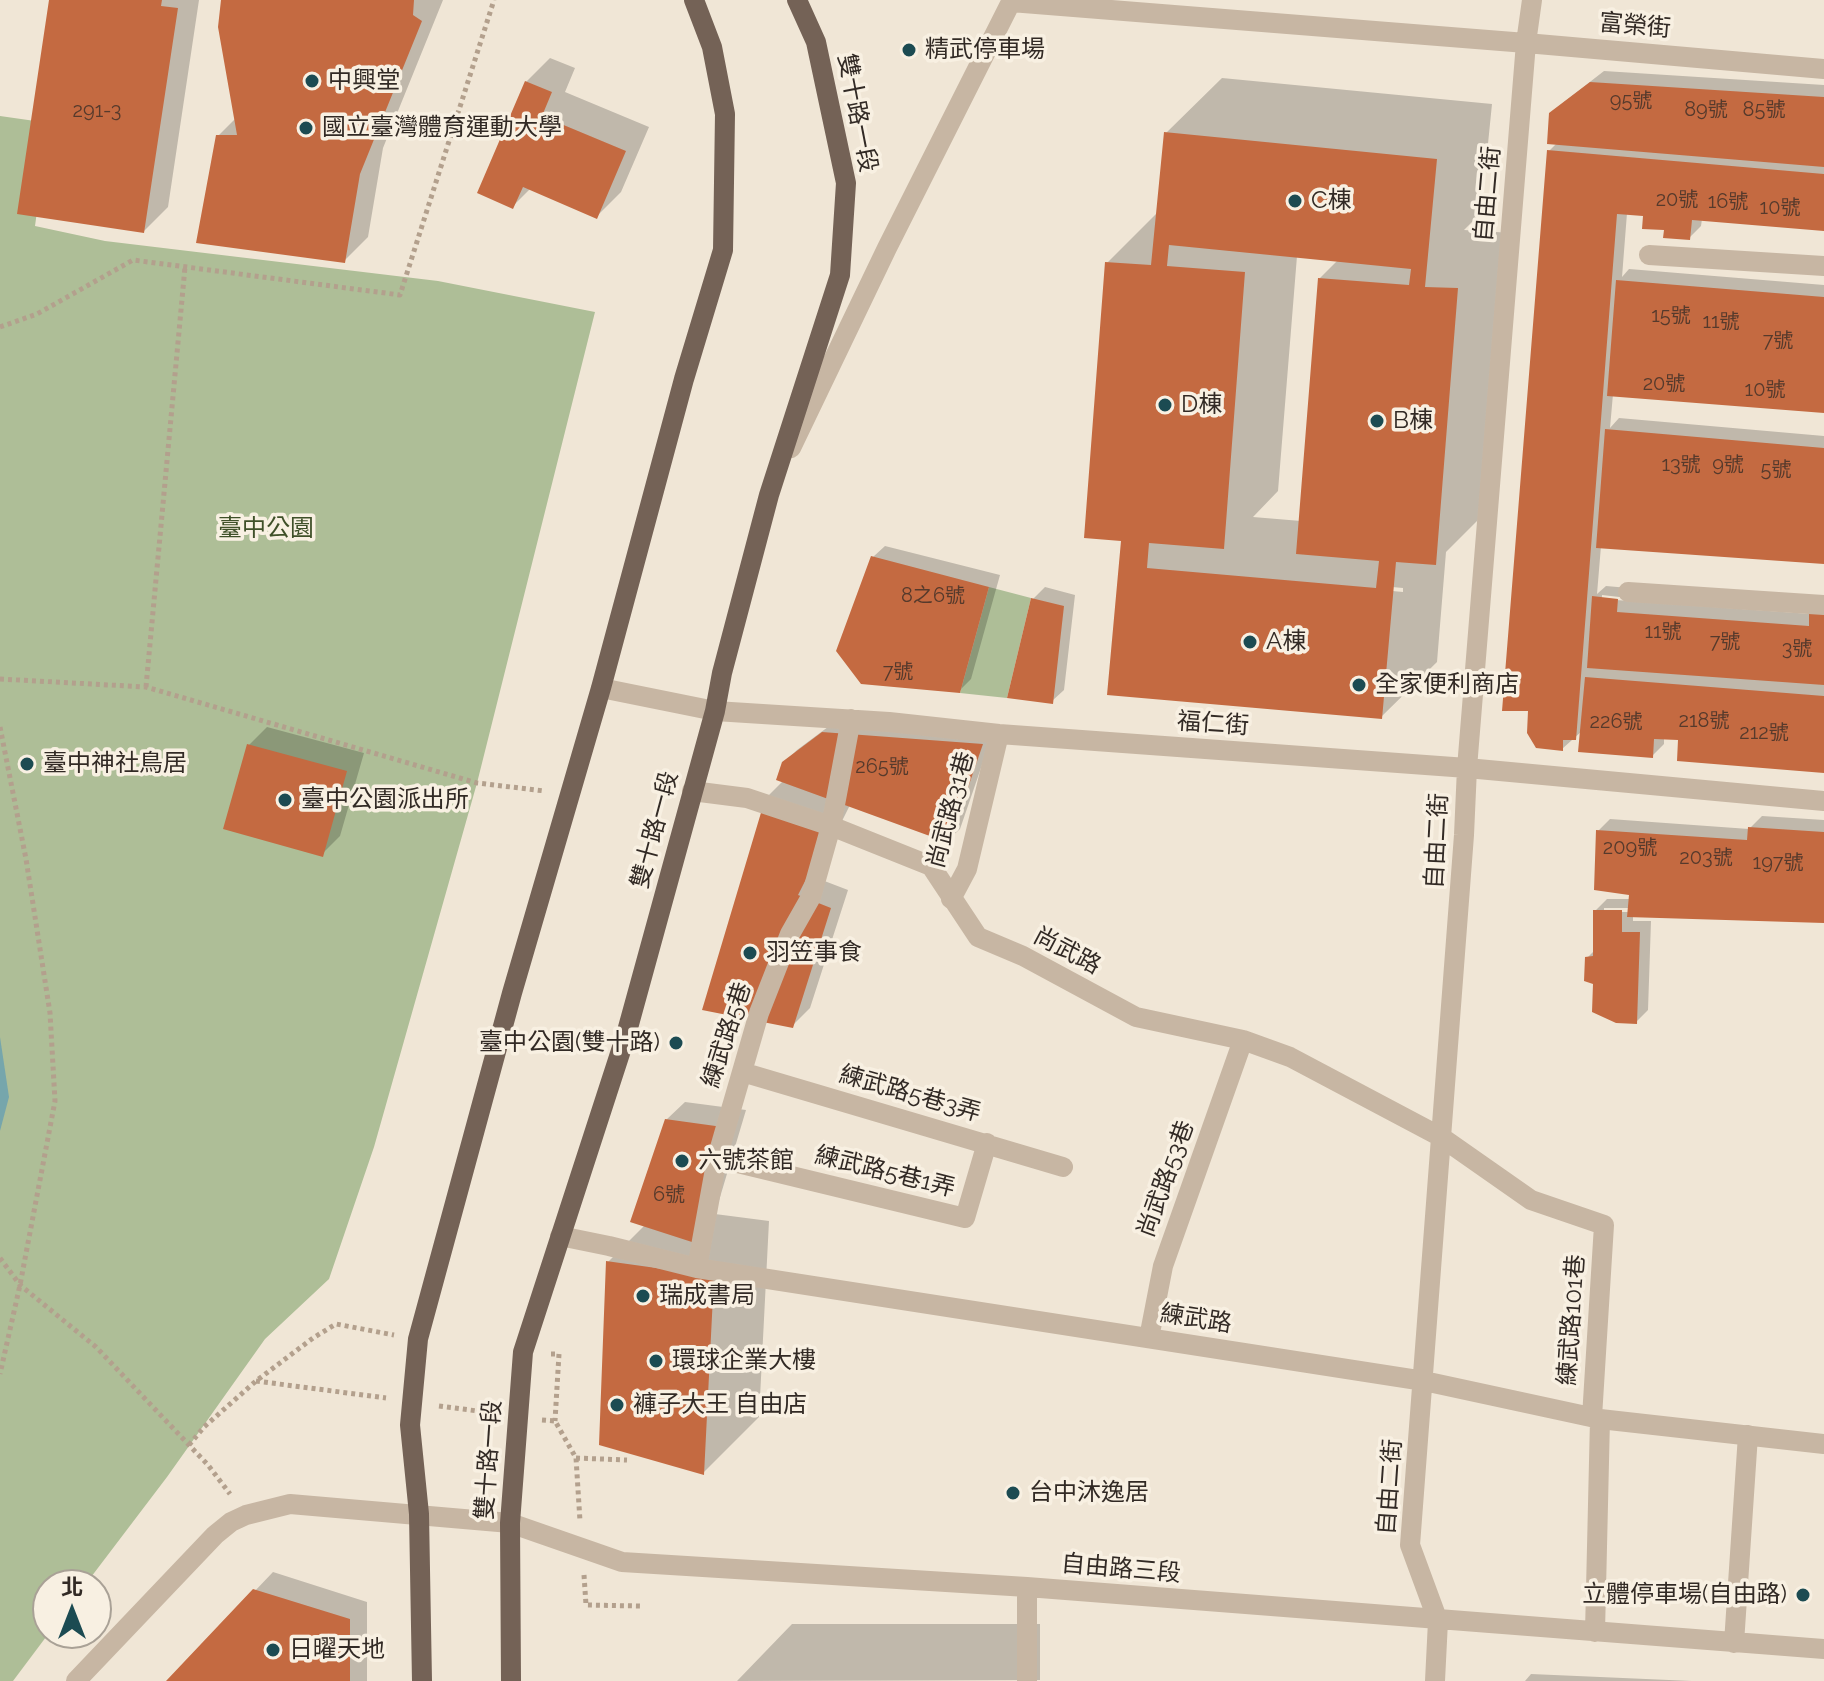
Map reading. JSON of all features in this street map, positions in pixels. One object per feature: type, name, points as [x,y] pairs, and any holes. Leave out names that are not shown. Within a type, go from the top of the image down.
[{"type":"main road","points":[[422,1681],[419,1514],[410,1425],[418,1339],[512,993],[723,250],[725,114],[712,47],[694,0]]},
{"type":"main road","name":"雙十路一段","points":[[511,1681],[510,1523],[523,1352],[626,1035],[715,711],[722,673],[769,495],[840,275],[846,183],[816,42],[797,0]]},
{"type":"street","name":"自由二街","points":[[1435,1681],[1438,1621],[1410,1545],[1467,768],[1532,0]]},
{"type":"street","points":[[769,495],[887,248],[1012,1]]},
{"type":"street","name":"富榮街","points":[[1012,1],[1824,69]]},
{"type":"street","points":[[1649,255],[1824,266]]},
{"type":"street","points":[[1628,592],[1824,605]]},
{"type":"street","name":"福仁街","points":[[601,688],[715,711],[1467,768],[1824,801]]},
{"type":"street","name":"練武路5巷","points":[[697,1268],[717,1158],[759,1013],[790,934],[811,897],[831,826],[851,719]]},
{"type":"street","name":"尚武路31巷","points":[[951,899],[967,869],[999,734]]},
{"type":"street","name":"尚武路","points":[[692,791],[747,798],[831,826],[931,866],[978,937],[1023,956],[1136,1017],[1243,1040],[1290,1057],[1441,1137]]},
{"type":"street","name":"尚武路53巷","points":[[1149,1338],[1163,1266],[1243,1040]]},
{"type":"street","name":"練武路5巷3弄","points":[[742,1072],[1063,1167]]},
{"type":"street","name":"練武路101巷","points":[[1441,1137],[1531,1200],[1604,1225],[1596,1418],[1595,1632]]},
{"type":"street","name":"練武路5巷1弄","points":[[717,1158],[965,1218],[987,1143]]},
{"type":"street","name":"練武路","points":[[560,1236],[697,1268],[1424,1381],[1596,1418],[1824,1444]]},
{"type":"street","points":[[1734,1643],[1748,1435]]},
{"type":"street","name":"自由路三段","points":[[76,1681],[215,1535],[246,1515],[290,1504],[510,1523],[622,1562],[1027,1587],[1824,1649]]},
{"type":"street","points":[[1027,1587],[1027,1681]]},
{"type":"path","points":[[0,327],[37,314],[133,260],[400,295],[494,0]]},
{"type":"path","points":[[146,687],[185,266]]},
{"type":"path","points":[[0,679],[146,687],[477,783],[569,794]]},
{"type":"path","points":[[0,727],[26,859],[50,1013],[55,1101],[0,1374]]},
{"type":"path","points":[[0,1258],[20,1285],[96,1347],[208,1465],[246,1515]]},
{"type":"path","points":[[189,1445],[204,1427],[256,1381],[336,1324],[418,1339]]},
{"type":"path","points":[[559,1354],[555,1421],[576,1458],[581,1531]]},
{"type":"path","points":[[256,1381],[397,1400]]},
{"type":"path","points":[[429,1404],[507,1415]]},
{"type":"path","points":[[539,1419],[555,1421]]},
{"type":"path","points":[[576,1458],[627,1460]]},
{"type":"path","points":[[583,1561],[586,1605],[640,1606]]},
{"type":"green space","name":"臺中公園","points":[[0,116],[49,123],[35,226],[105,241],[438,281],[595,312],[477,783],[374,1147],[329,1279],[265,1339],[97,1569],[32,1569],[32,1649],[37,1649],[13,1681],[0,1681]]},
{"type":"green space","points":[[989,587],[1031,598],[1007,698],[960,693]]},
{"type":"water","points":[[0,1037],[9,1097],[0,1131]]},
{"type":"building","points":[[49,0],[162,0],[161,6],[178,8],[144,233],[17,214]]},
{"type":"building","name":"中興堂","points":[[221,0],[414,0],[413,15],[422,21],[360,174],[345,263],[196,243],[216,135],[237,135],[218,27]]},
{"type":"building","points":[[525,81],[552,92],[542,116],[626,151],[597,219],[523,187],[513,209],[477,193]]},
{"type":"building","points":[[1590,82],[1824,97],[1824,167],[1547,144],[1549,113]]},
{"type":"building","points":[[1164,132],[1437,159],[1425,287],[1458,288],[1436,565],[1396,562],[1382,719],[1107,695],[1121,541],[1084,538],[1105,262],[1151,265]],"holes":[[[1169,245],[1411,269],[1409,285],[1318,278],[1296,554],[1379,561],[1376,588],[1147,568],[1149,543],[1224,549],[1245,272],[1167,266]]]},
{"type":"building","points":[[1547,150],[1824,174],[1824,231],[1692,220],[1690,240],[1663,238],[1664,230],[1642,229],[1643,216],[1617,214],[1576,740],[1563,740],[1563,751],[1536,748],[1527,733],[1528,711],[1502,711]]},
{"type":"building","points":[[1616,280],[1824,297],[1824,413],[1607,396]]},
{"type":"building","points":[[1605,429],[1824,448],[1824,564],[1596,548]]},
{"type":"building","points":[[871,556],[989,587],[960,693],[861,684],[836,651]]},
{"type":"building","points":[[1592,596],[1618,599],[1617,612],[1809,626],[1809,612],[1824,613],[1824,685],[1587,668]]},
{"type":"building","points":[[1031,598],[1064,606],[1053,704],[1007,698]]},
{"type":"building","points":[[1585,677],[1824,696],[1824,773],[1677,761],[1678,740],[1654,739],[1653,758],[1578,752]]},
{"type":"building","points":[[822,732],[983,744],[949,843],[776,780],[782,762]]},
{"type":"building","name":"臺中公園派出所","points":[[247,744],[347,771],[323,857],[223,829]]},
{"type":"building","points":[[766,796],[836,820],[798,895],[831,908],[793,1028],[702,1010]]},
{"type":"building","points":[[1748,827],[1824,832],[1824,923],[1627,917],[1629,895],[1594,890],[1596,830],[1747,840]]},
{"type":"building","points":[[1593,910],[1622,910],[1622,932],[1640,932],[1637,1024],[1616,1023],[1592,1012],[1593,984],[1584,981],[1585,957],[1593,956]]},
{"type":"building","points":[[665,1119],[730,1128],[695,1243],[630,1222]]},
{"type":"building","name":"環球企業大樓","points":[[606,1261],[714,1276],[704,1475],[599,1445]]},
{"type":"building","name":"日曜天地","points":[[253,1589],[350,1619],[350,1681],[166,1681]]},
{"type":"place","name":"精武停車場","points":[[909,50]]},
{"type":"place","name":"中興堂","points":[[312,81]]},
{"type":"place","name":"國立臺灣體育運動大學","points":[[306,128]]},
{"type":"place","name":"C棟","points":[[1295,201]]},
{"type":"place","name":"D棟","points":[[1165,405]]},
{"type":"place","name":"B棟","points":[[1377,421]]},
{"type":"place","name":"A棟","points":[[1250,642]]},
{"type":"place","name":"全家便利商店","points":[[1359,685]]},
{"type":"place","name":"臺中神社鳥居","points":[[27,764]]},
{"type":"place","name":"臺中公園派出所","points":[[285,800]]},
{"type":"place","name":"羽笠事食","points":[[750,953]]},
{"type":"place","name":"臺中公園(雙十路)","points":[[676,1043]]},
{"type":"place","name":"六號茶館","points":[[682,1161]]},
{"type":"place","name":"瑞成書局","points":[[643,1296]]},
{"type":"place","name":"環球企業大樓","points":[[656,1361]]},
{"type":"place","name":"褲子大王 自由店","points":[[617,1405]]},
{"type":"place","name":"台中沐逸居","points":[[1013,1493]]},
{"type":"place","name":"立體停車場(自由路)","points":[[1803,1595]]},
{"type":"place","name":"日曜天地","points":[[273,1650]]}]
